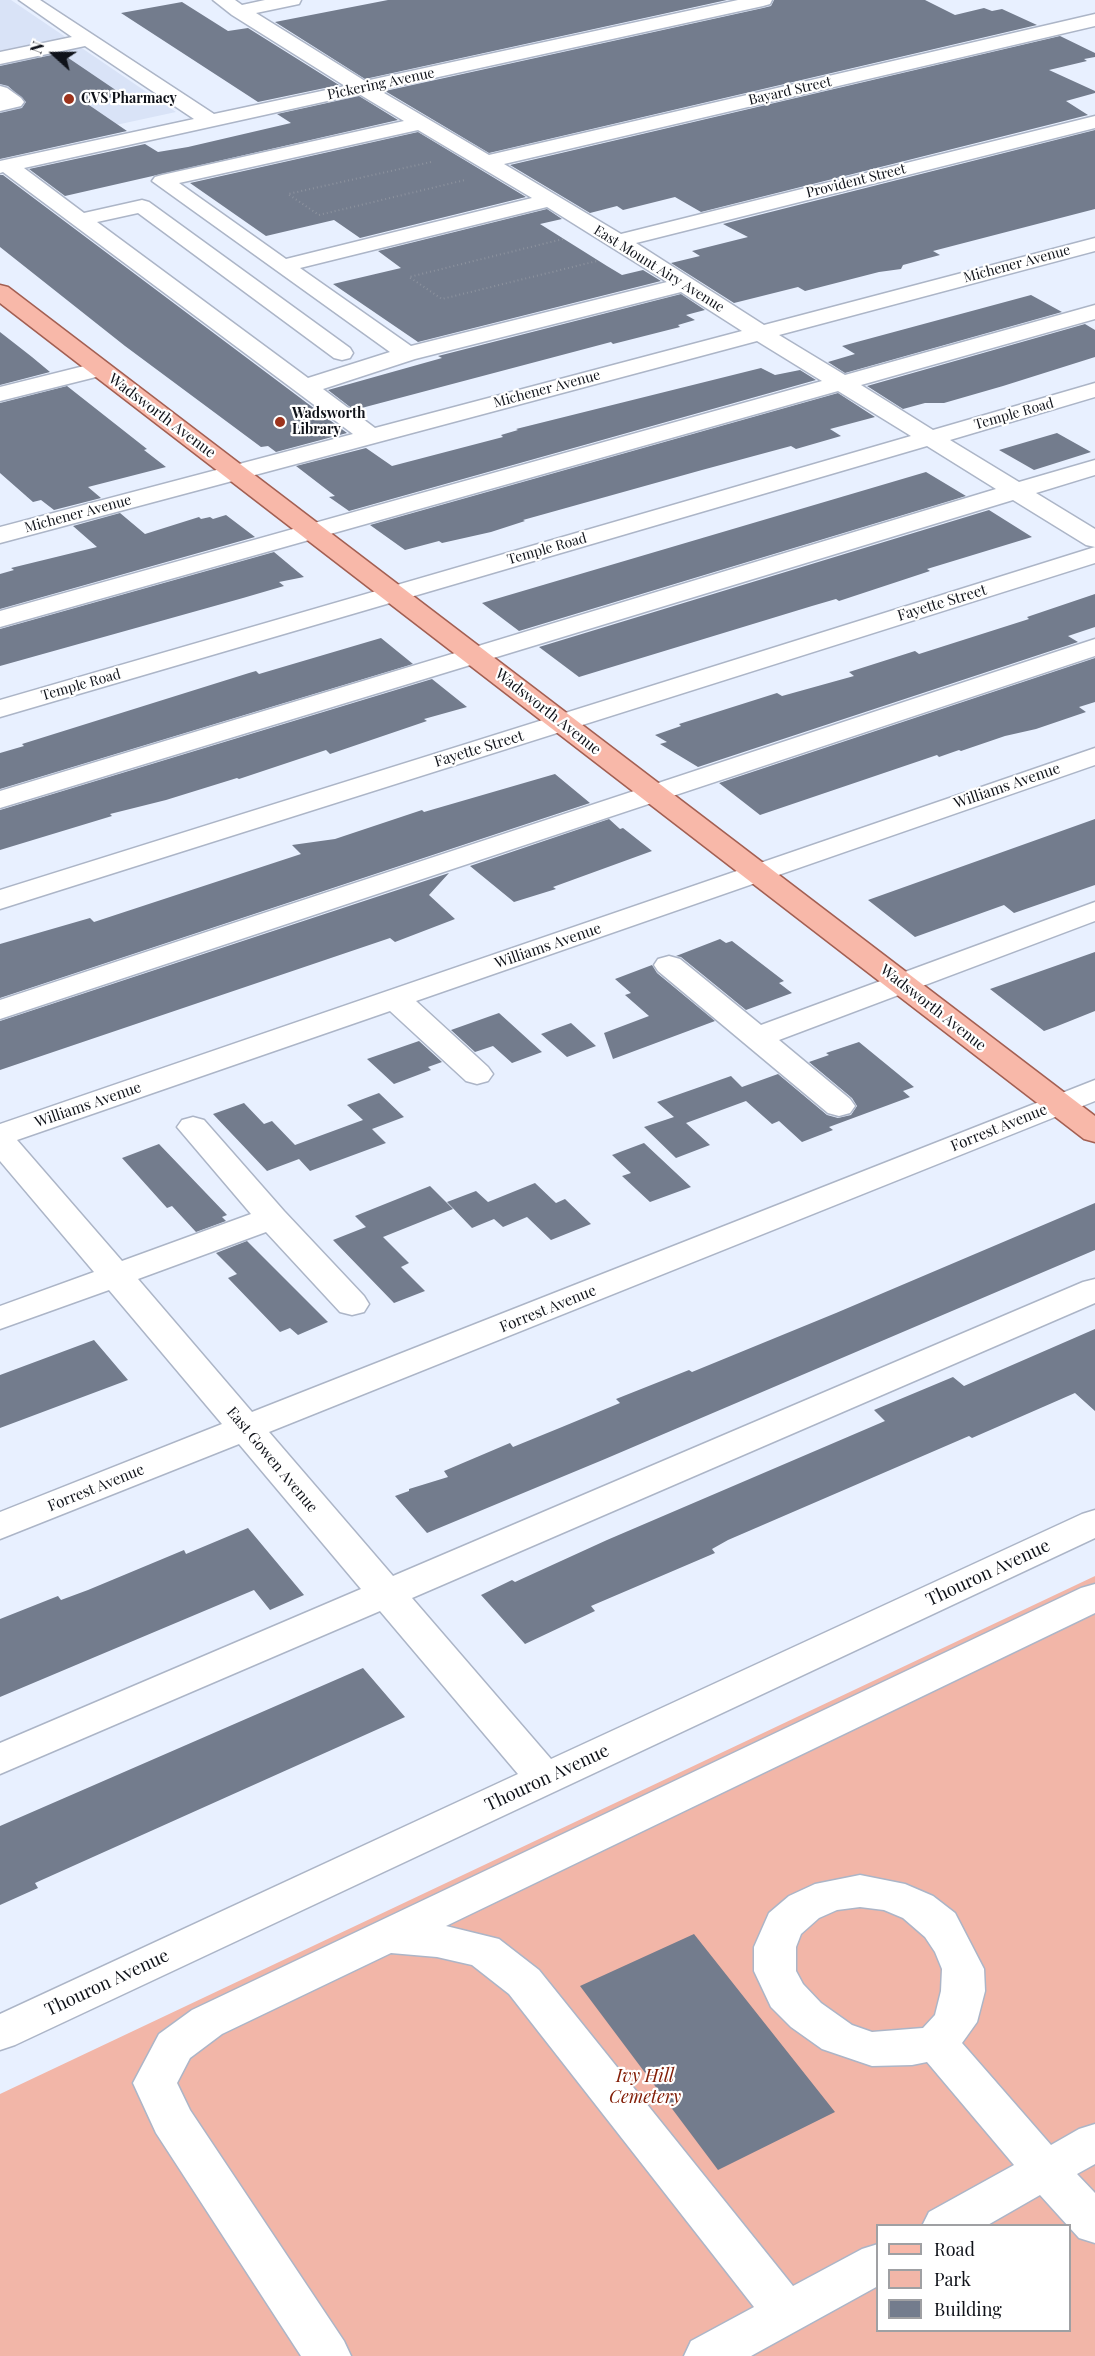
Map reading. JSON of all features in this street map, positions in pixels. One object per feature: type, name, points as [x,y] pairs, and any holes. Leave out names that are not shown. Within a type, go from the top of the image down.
[{"type":"main road","name":"Wadsworth Avenue","points":[[0,292],[1095,1132]]},
{"type":"street","points":[[28,0],[212,122]]},
{"type":"street","points":[[231,5],[292,0]]},
{"type":"street","name":"Pickering Avenue","points":[[4,167],[763,0]]},
{"type":"street","name":"East Mount Airy Avenue","points":[[231,5],[362,88],[550,200],[612,250],[685,284],[1095,540]]},
{"type":"street","name":"Bayard Street","points":[[486,162],[1095,20]]},
{"type":"street","points":[[0,43],[71,28]]},
{"type":"street","points":[[0,58],[87,40]]},
{"type":"street","points":[[0,92],[14,102],[0,105]]},
{"type":"street","name":"Provident Street","points":[[612,250],[1095,122]]},
{"type":"street","points":[[62,206],[162,181],[423,123]]},
{"type":"street","points":[[4,167],[62,206],[371,436]]},
{"type":"street","points":[[162,181],[406,354]]},
{"type":"street","points":[[283,266],[550,200]]},
{"type":"street","points":[[80,220],[142,206],[342,353],[278,367]]},
{"type":"street","name":"Michener Avenue","points":[[11,532],[1095,244]]},
{"type":"street","points":[[180,294],[242,279]]},
{"type":"street","points":[[305,387],[406,354],[685,284]]},
{"type":"street","points":[[0,619],[1095,312]]},
{"type":"street","points":[[0,394],[100,369]]},
{"type":"street","name":"Temple Road","points":[[0,709],[1095,390]]},
{"type":"street","points":[[0,800],[1095,467]]},
{"type":"street","points":[[0,510],[11,532]]},
{"type":"street","name":"Fayette Street","points":[[0,900],[1095,555]]},
{"type":"street","points":[[0,1010],[1095,647]]},
{"type":"street","name":"Williams Avenue","points":[[0,1135],[1095,756]]},
{"type":"street","points":[[757,1037],[1095,911]]},
{"type":"street","points":[[669,965],[839,1106]]},
{"type":"street","points":[[395,999],[477,1074]]},
{"type":"street","name":"Forrest Avenue","points":[[0,1526],[1095,1090]]},
{"type":"street","points":[[193,1126],[272,1218],[352,1304]]},
{"type":"street","name":"East Gowen Avenue","points":[[0,1140],[545,1779]]},
{"type":"street","points":[[0,1318],[272,1218]]},
{"type":"street","points":[[0,1759],[1095,1290]]},
{"type":"street","name":"Thouron Avenue","points":[[0,2033],[1095,1523]]},
{"type":"street","points":[[327,2356],[172,2120],[155,2083],[174,2046],[207,2022],[1095,1597]]},
{"type":"street","points":[[860,1891],[890,1895],[918,1907],[940,1925],[963,1969],[963,1991],[955,2022],[936,2043],[912,2048],[872,2049],[837,2037],[806,2015],[786,1995],[775,1971],[775,1947],[784,1924],[804,1906],[830,1895],[860,1891]]},
{"type":"street","points":[[387,1936],[437,1941],[484,1951],[524,1982],[786,2313]]},
{"type":"street","points":[[936,2043],[1045,2170],[1095,2224]]},
{"type":"street","points":[[949,2224],[1095,2142]]},
{"type":"street","points":[[708,2356],[876,2264]]},
{"type":"path","points":[[435,161],[288,194],[320,215],[466,180]]},
{"type":"path","points":[[572,237],[408,277],[442,299],[612,250]]},
{"type":"shaded area","points":[[0,0],[11,0],[176,112],[0,150]]},
{"type":"green space","name":"Ivy Hill Cemetery","points":[[1095,1576],[1095,2356],[0,2356],[0,2094]]},
{"type":"building","points":[[388,0],[727,0],[365,79],[275,22]]},
{"type":"building","points":[[774,0],[925,0],[955,15],[984,8],[992,11],[1002,9],[1037,25],[489,153],[385,91],[763,8],[771,6]]},
{"type":"building","points":[[182,2],[228,31],[248,28],[339,85],[258,102],[121,13]]},
{"type":"building","points":[[1060,36],[1095,53],[1095,57],[1084,59],[1087,61],[1049,70],[1095,91],[1095,93],[1066,101],[1088,115],[701,212],[675,197],[623,210],[617,206],[590,213],[510,165]]},
{"type":"building","name":"CVS Pharmacy","points":[[61,53],[123,95],[86,103],[127,131],[0,159],[0,113],[22,108],[26,102],[8,86],[0,84],[0,66]]},
{"type":"building","points":[[359,96],[398,120],[65,196],[29,169],[145,144],[158,152],[188,147],[291,123],[277,114]]},
{"type":"building","points":[[1095,130],[1095,209],[933,251],[940,255],[903,265],[901,269],[879,272],[805,291],[798,287],[734,303],[671,263],[700,256],[692,251],[748,237],[723,224]]},
{"type":"building","points":[[418,132],[526,197],[360,238],[334,220],[266,236],[190,183]]},
{"type":"building","points":[[0,175],[347,433],[276,452],[268,446],[261,447],[125,346],[0,247]]},
{"type":"building","points":[[547,209],[562,219],[540,224],[622,275],[643,270],[661,281],[418,342],[333,284],[401,268],[378,251]]},
{"type":"building","points":[[681,294],[705,310],[686,315],[695,320],[678,325],[680,327],[613,344],[611,342],[354,410],[328,390],[442,358],[438,356]]},
{"type":"building","points":[[1031,295],[1062,312],[845,373],[828,362],[855,354],[842,346]]},
{"type":"building","points":[[1085,324],[1095,330],[1095,357],[944,403],[925,403],[903,409],[867,386]]},
{"type":"building","points":[[0,332],[32,357],[50,372],[0,385]]},
{"type":"building","points":[[761,368],[775,375],[800,370],[816,380],[349,511],[329,497],[335,496],[296,466],[366,448],[392,466],[503,437],[501,435],[518,430],[516,429]]},
{"type":"building","points":[[67,386],[147,449],[144,450],[166,467],[88,487],[101,498],[54,510],[41,500],[33,502],[0,473],[0,403]]},
{"type":"building","points":[[838,393],[875,417],[830,429],[841,436],[796,449],[791,446],[523,520],[525,521],[491,532],[442,543],[439,541],[405,550],[370,525]]},
{"type":"building","points":[[1057,433],[1091,452],[1034,470],[999,450]]},
{"type":"building","points":[[926,472],[966,496],[519,631],[482,603]]},
{"type":"building","points":[[989,510],[1032,537],[927,569],[930,571],[839,601],[836,599],[812,606],[579,677],[539,647]]},
{"type":"building","points":[[120,513],[145,534],[199,517],[213,519],[226,515],[255,537],[0,609],[0,574],[14,570],[11,568],[97,547],[73,526]]},
{"type":"building","points":[[274,552],[304,577],[279,582],[284,586],[0,666],[0,629]]},
{"type":"building","points":[[1095,594],[1095,627],[1068,636],[1078,642],[698,767],[660,744],[667,742],[655,735],[681,726],[679,724],[777,693],[782,696],[854,676],[849,672],[915,651],[919,654],[1029,619],[1027,617]]},
{"type":"building","points":[[381,638],[413,664],[0,789],[0,753],[24,746],[22,744],[249,673],[256,671],[259,674]]},
{"type":"building","points":[[1095,658],[1095,702],[1079,707],[1086,712],[1036,729],[1005,736],[939,757],[937,755],[760,815],[719,783]]},
{"type":"building","points":[[432,679],[467,707],[424,719],[427,721],[330,754],[326,750],[239,779],[110,814],[112,816],[0,850],[0,810]]},
{"type":"building","points":[[555,774],[590,803],[0,998],[0,944],[90,918],[94,922],[301,854],[292,845],[335,839],[422,810],[424,812]]},
{"type":"building","points":[[609,819],[652,851],[553,887],[556,889],[514,902],[470,866]]},
{"type":"building","points":[[1095,819],[1095,885],[1014,913],[1004,905],[915,937],[868,900]]},
{"type":"building","points":[[449,873],[429,895],[455,919],[395,942],[390,938],[0,1070],[0,1021]]},
{"type":"building","points":[[720,939],[726,943],[732,941],[784,981],[779,983],[792,993],[746,1010],[681,957],[676,956]]},
{"type":"building","points":[[1095,952],[1095,1011],[1044,1031],[990,989]]},
{"type":"building","points":[[652,965],[657,973],[715,1021],[613,1059],[604,1033],[649,1016],[625,995],[631,993],[615,979]]},
{"type":"building","points":[[499,1013],[542,1052],[512,1063],[493,1046],[475,1052],[451,1030]]},
{"type":"building","points":[[571,1023],[596,1046],[567,1057],[541,1034]]},
{"type":"building","points":[[419,1041],[442,1062],[428,1067],[431,1070],[394,1084],[367,1059]]},
{"type":"building","points":[[859,1042],[914,1087],[903,1091],[910,1097],[829,1127],[833,1130],[802,1142],[779,1121],[772,1124],[746,1101],[686,1123],[710,1145],[676,1158],[644,1127],[674,1117],[657,1102],[731,1076],[742,1087],[778,1074],[827,1115],[838,1118],[851,1115],[857,1106],[852,1098],[809,1062],[829,1055],[826,1053]]},
{"type":"building","points":[[379,1093],[404,1117],[372,1129],[386,1143],[310,1171],[299,1159],[267,1171],[213,1114],[244,1103],[264,1124],[272,1121],[295,1145],[363,1120],[347,1105]]},
{"type":"building","points":[[644,1143],[691,1187],[650,1202],[622,1176],[631,1173],[612,1155]]},
{"type":"building","points":[[159,1144],[227,1215],[222,1217],[226,1221],[196,1232],[172,1206],[167,1208],[122,1158]]},
{"type":"building","points":[[535,1183],[556,1203],[565,1199],[591,1224],[551,1240],[527,1217],[503,1227],[494,1219],[472,1228],[447,1202],[476,1191],[488,1202]]},
{"type":"building","points":[[430,1186],[453,1209],[383,1237],[409,1263],[401,1267],[425,1291],[394,1303],[333,1240],[366,1227],[355,1216]]},
{"type":"building","points":[[1095,1203],[1095,1250],[605,1459],[427,1533],[395,1496],[409,1489],[448,1477],[444,1471],[510,1443],[513,1447],[562,1427],[620,1403],[616,1399],[689,1370],[692,1372]]},
{"type":"building","points":[[247,1241],[328,1322],[298,1335],[290,1328],[280,1332],[228,1278],[237,1274],[216,1253]]},
{"type":"building","points":[[1095,1329],[1095,1411],[1075,1393],[972,1438],[969,1436],[728,1540],[712,1549],[715,1553],[591,1606],[595,1611],[525,1644],[481,1595],[885,1421],[874,1410],[953,1377],[964,1386]]},
{"type":"building","points":[[94,1340],[128,1380],[0,1428],[0,1375]]},
{"type":"building","points":[[248,1528],[304,1595],[270,1610],[254,1590],[0,1697],[0,1619],[58,1596],[61,1600],[184,1550],[186,1554]]},
{"type":"building","points":[[363,1668],[405,1717],[35,1883],[38,1888],[0,1905],[0,1826]]},
{"type":"building","points":[[694,1934],[835,2112],[718,2170],[580,1986]]},
{"type":"place","name":"CVS Pharmacy","points":[[69,99]]},
{"type":"place","name":"Wadsworth Library","points":[[280,422]]}]
